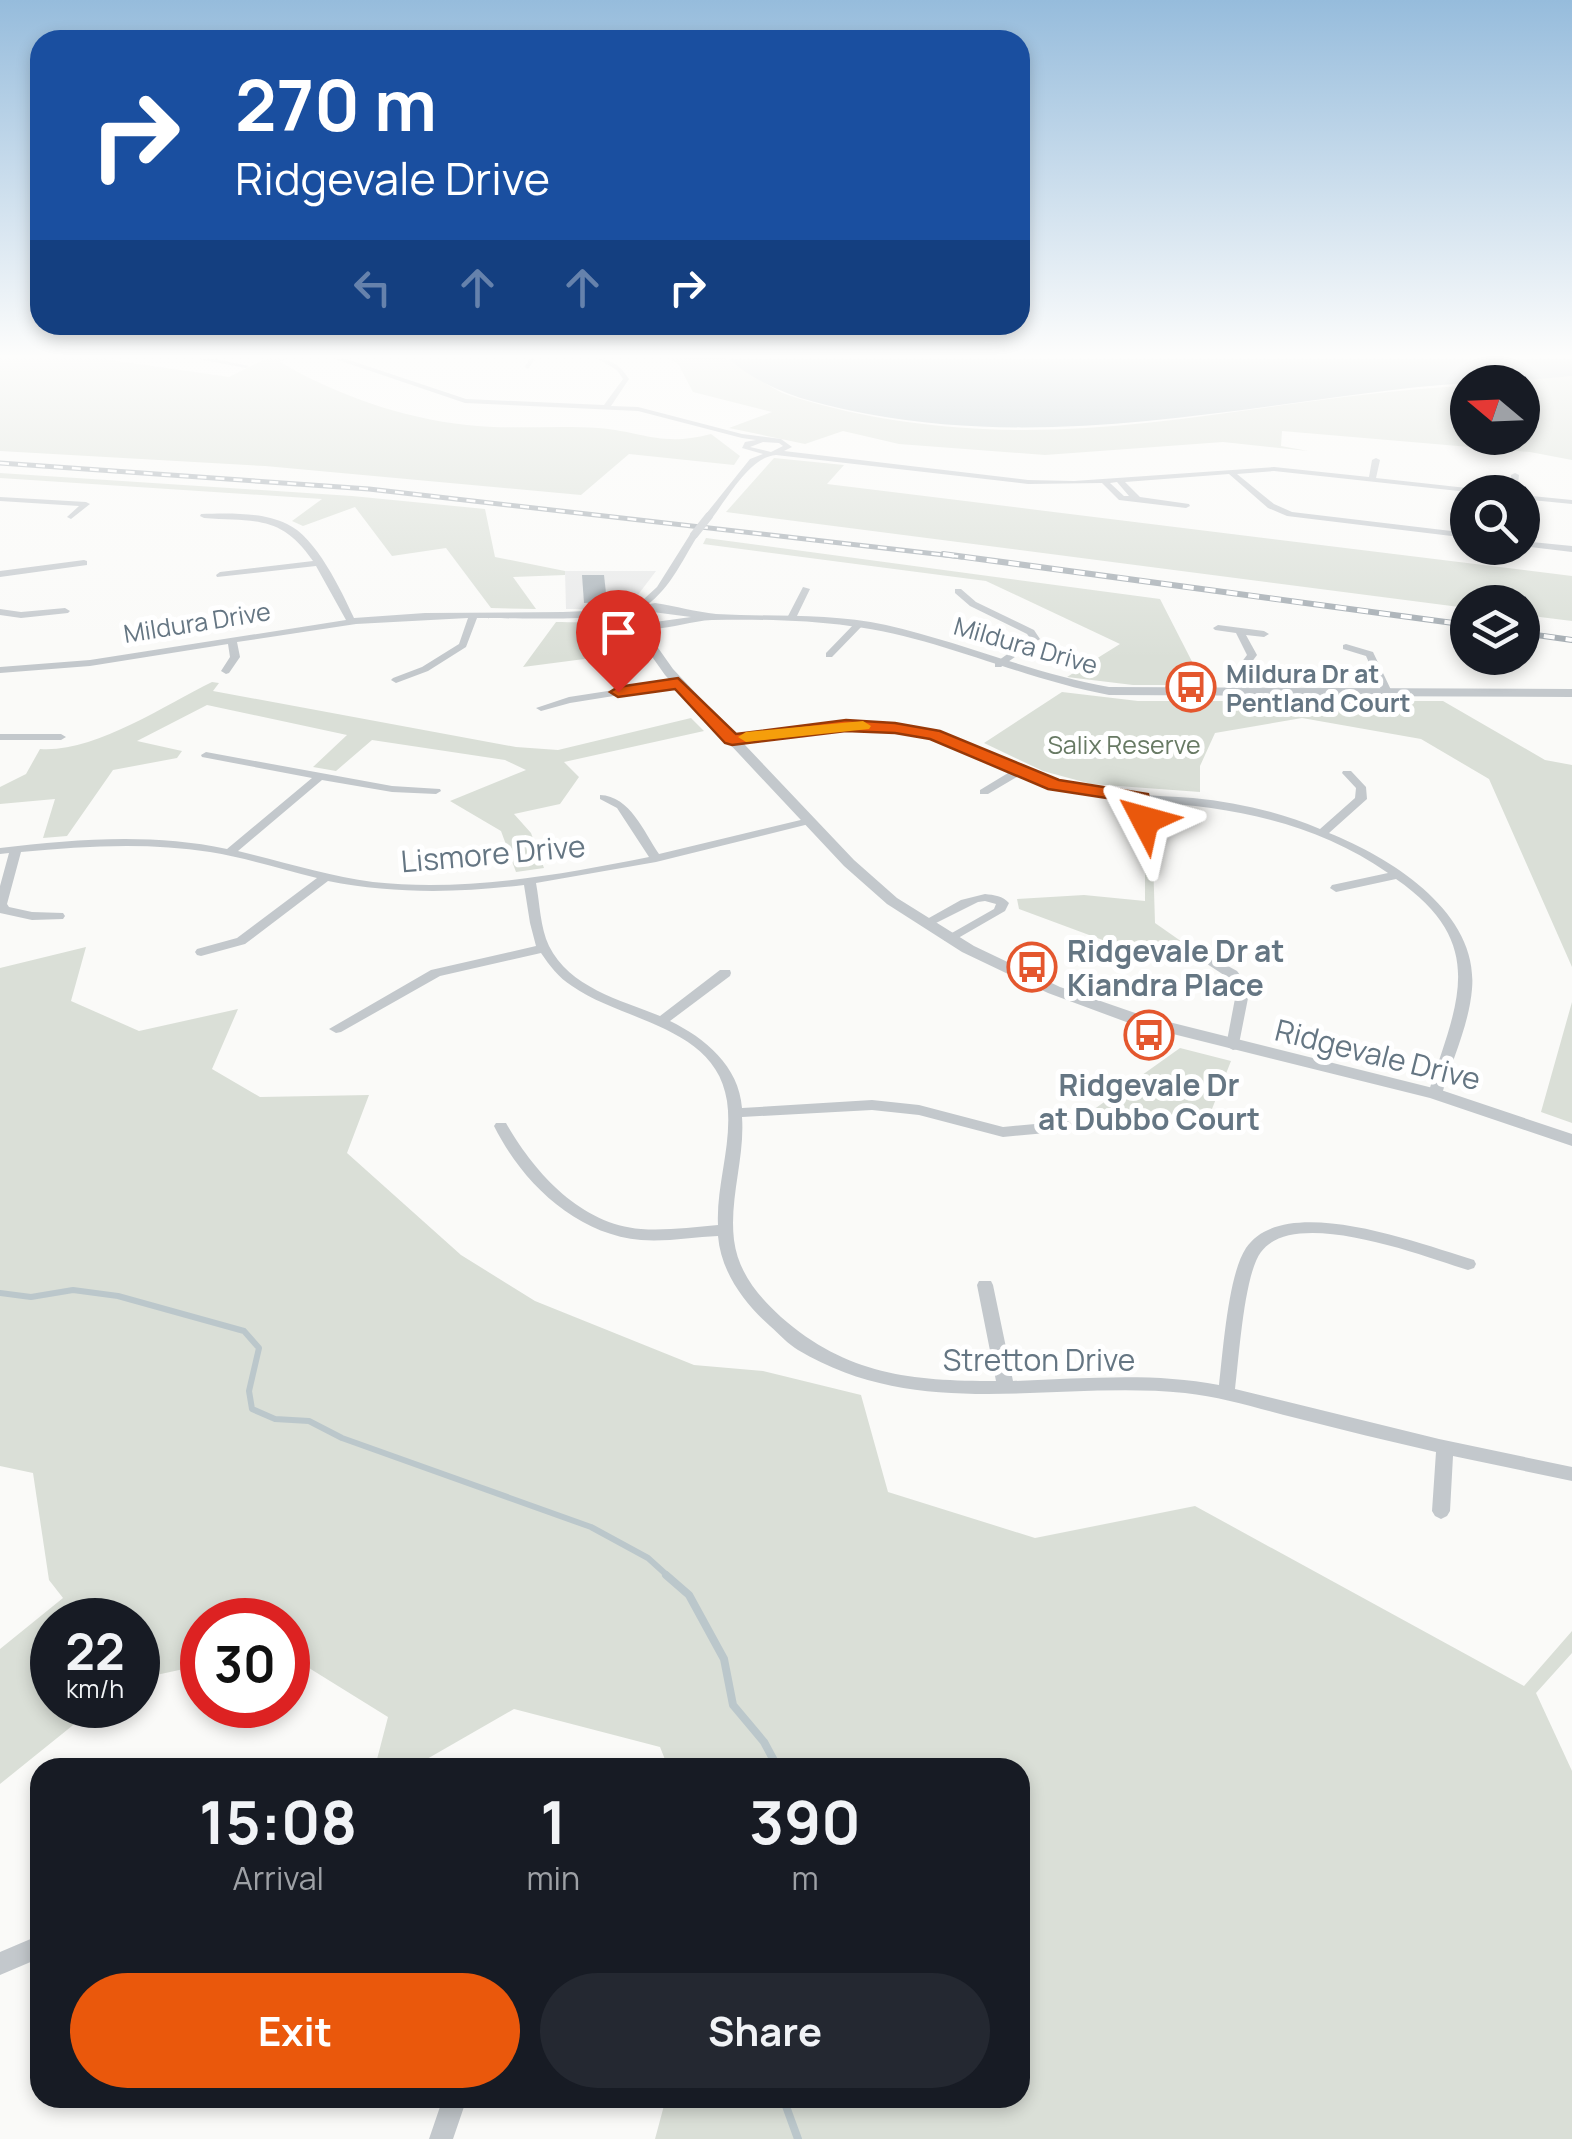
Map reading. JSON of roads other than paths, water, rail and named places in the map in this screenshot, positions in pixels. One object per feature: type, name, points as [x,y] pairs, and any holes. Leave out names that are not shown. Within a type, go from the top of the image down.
[{"type":"street","points":[[634,617],[660,589],[694,534],[753,462],[761,459]]},
{"type":"street","points":[[833,459],[1012,481],[1104,481],[1291,470],[1450,488]]},
{"type":"street","points":[[1372,480],[1376,460]]},
{"type":"street","points":[[1229,471],[1270,506],[1290,514],[1450,534]]},
{"type":"street","points":[[1119,480],[1136,496],[1134,499]]},
{"type":"street","points":[[1104,481],[1122,498],[1186,506]]},
{"type":"street","points":[[0,499],[86,504],[71,517]]},
{"type":"street","points":[[1540,499],[1572,502]]},
{"type":"street","points":[[204,516],[286,526],[296,533],[351,621]]},
{"type":"street","points":[[1540,545],[1572,549]]},
{"type":"street","points":[[0,574],[84,563]]},
{"type":"street","points":[[220,575],[317,563]]},
{"type":"street","points":[[651,642],[667,617],[660,589]]},
{"type":"street","points":[[792,618],[806,589]]},
{"type":"street","points":[[958,592],[973,604],[1031,632],[1035,638],[998,665]]},
{"type":"street","points":[[0,612],[22,615],[65,611]]},
{"type":"street","points":[[396,680],[425,669],[463,644],[474,615]]},
{"type":"street","name":"Mildura Drive","points":[[0,670],[66,665],[351,621],[474,615],[634,617]]},
{"type":"street","points":[[634,617],[667,617]]},
{"type":"street","points":[[634,617],[667,617]]},
{"type":"street","name":"Ridgevale Drive","points":[[634,617],[678,683],[868,881],[950,938],[1008,969],[1098,1007],[1233,1046],[1434,1094],[1572,1140]]},
{"type":"street","name":"Mildura Drive","points":[[667,617],[860,623],[909,634],[1062,684],[1109,691],[1572,693]]},
{"type":"street","points":[[829,655],[860,623]]},
{"type":"street","points":[[1218,628],[1264,634]]},
{"type":"street","points":[[1240,631],[1252,655],[1240,671],[1248,693]]},
{"type":"street","points":[[226,671],[235,657],[232,640]]},
{"type":"street","points":[[1346,646],[1370,654],[1387,692]]},
{"type":"street","points":[[541,708],[678,683]]},
{"type":"street","points":[[732,740],[846,726],[895,728],[968,746],[1018,772],[1080,791],[1234,806],[1322,832],[1424,893],[1464,960],[1462,1001],[1434,1094]]},
{"type":"street","points":[[0,738],[62,737]]},
{"type":"street","points":[[206,754],[392,790],[436,791]]},
{"type":"street","points":[[984,792],[1018,772]]},
{"type":"street","points":[[1322,832],[1362,796],[1361,787],[1347,773]]},
{"type":"street","points":[[230,852],[320,776]]},
{"type":"street","points":[[604,797],[621,806],[656,859]]},
{"type":"street","points":[[1142,798],[1148,843]]},
{"type":"street","name":"Lismore Drive","points":[[0,851],[139,842],[230,852],[326,877],[395,888],[530,880],[656,859],[809,821]]},
{"type":"street","points":[[16,849],[1,904],[4,910],[59,916]]},
{"type":"street","points":[[1336,888],[1397,875]]},
{"type":"street","points":[[201,952],[241,941],[326,877]]},
{"type":"street","points":[[336,1029],[436,972],[544,948],[530,880]]},
{"type":"street","points":[[926,923],[980,896],[1002,900],[1000,910],[950,938]]},
{"type":"street","name":"Stretton Drive","points":[[544,948],[562,973],[582,987],[608,1001],[663,1020],[715,1060],[732,1086],[735,1113],[723,1207],[724,1230],[736,1274],[756,1305],[813,1351],[876,1377],[916,1386],[1181,1386],[1572,1474]]},
{"type":"street","points":[[1208,959],[1232,974],[1244,988],[1233,1046]]},
{"type":"street","points":[[663,1020],[725,973]]},
{"type":"street","points":[[735,1113],[872,1105],[919,1110],[1003,1132],[1068,1126]]},
{"type":"street","points":[[500,1126],[538,1178],[594,1222],[631,1234],[724,1230]]},
{"type":"street","points":[[1226,1394],[1248,1262],[1258,1242],[1269,1234],[1300,1226],[1336,1228],[1468,1264]]},
{"type":"street","points":[[985,1285],[1006,1389]]},
{"type":"street","points":[[1441,1512],[1445,1447]]},
{"type":"street","points":[[0,1964],[30,1950]]},
{"type":"street","points":[[440,2139],[451,2108]]},
{"type":"waterway","points":[[0,1293],[31,1297],[73,1290],[118,1296],[244,1331],[259,1348],[249,1391],[252,1409],[275,1419],[309,1421],[342,1438],[591,1527],[648,1558],[669,1577]]},
{"type":"waterway","points":[[666,1575],[689,1595],[724,1659],[733,1705],[773,1758]]},
{"type":"waterway","points":[[787,2108],[798,2139]]},
{"type":"railway","points":[[0,463],[369,489],[962,557]]},
{"type":"railway","points":[[943,554],[1450,623]]},
{"type":"railway","points":[[1540,636],[1572,640]]},
{"type":"place","name":"Mildura Dr at Pentland Court","points":[[1191,687]]},
{"type":"place","name":"Ridgevale Dr at Kiandra Place","points":[[1032,967]]},
{"type":"place","name":"Ridgevale Dr at Dubbo Court","points":[[1149,1035]]},
{"type":"park label","name":"Salix Reserve","points":[[1124,744]]}]
